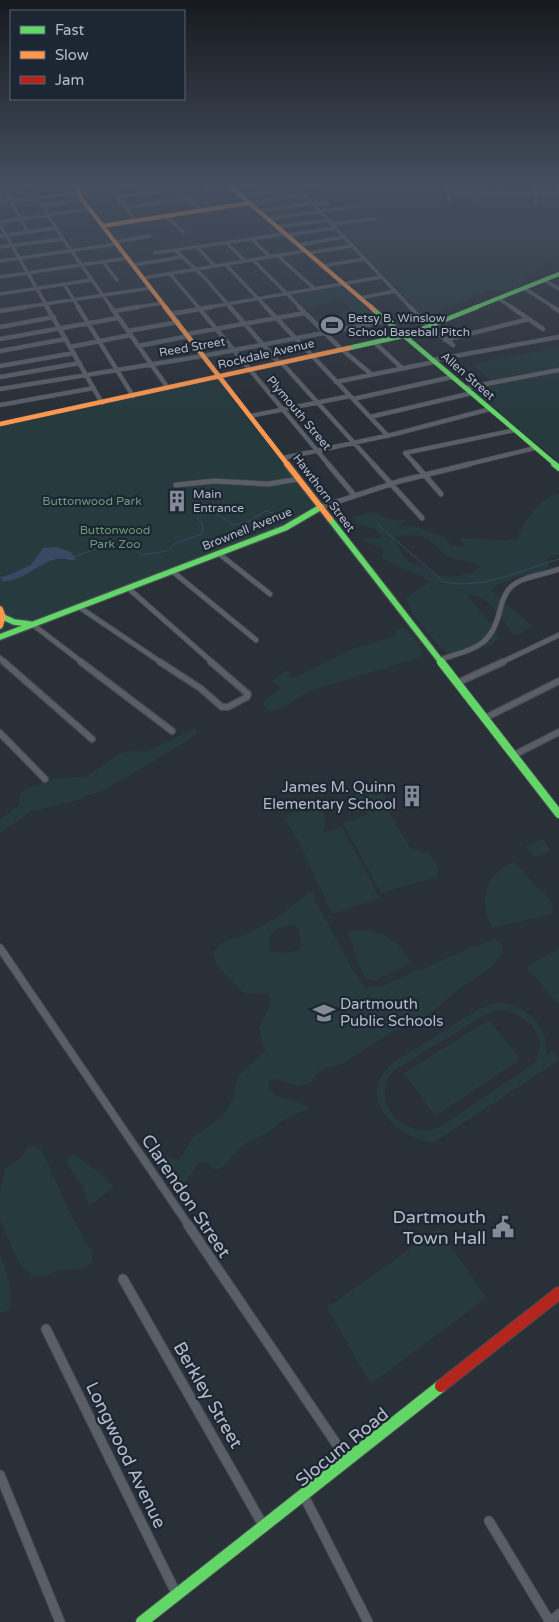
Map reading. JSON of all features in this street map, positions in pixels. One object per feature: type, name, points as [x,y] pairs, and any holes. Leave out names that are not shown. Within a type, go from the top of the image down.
[{"type":"main road","name":"Hawthorn Street","points":[[128,259],[559,814]]},
{"type":"main road","name":"Allen Street","points":[[314,259],[559,468]]},
{"type":"main road","name":"Rockdale Avenue","points":[[0,424],[403,335],[430,327],[559,274]]},
{"type":"main road","name":"Brownell Avenue","points":[[0,637],[285,528],[321,507]]},
{"type":"main road","points":[[308,516],[329,519]]},
{"type":"main road","points":[[1,613],[14,622],[32,624]]},
{"type":"main road","points":[[0,626],[1,613]]},
{"type":"main road","name":"Slocum Road","points":[[142,1622],[559,1293]]},
{"type":"street","points":[[0,261],[15,259]]},
{"type":"street","points":[[19,259],[102,403]]},
{"type":"street","points":[[76,259],[168,388]]},
{"type":"street","points":[[0,277],[124,259]]},
{"type":"street","points":[[133,265],[177,259]]},
{"type":"street","points":[[183,259],[228,305],[422,518]]},
{"type":"street","points":[[208,259],[215,266]]},
{"type":"street","points":[[143,278],[260,259]]},
{"type":"street","points":[[281,259],[315,289]]},
{"type":"street","points":[[322,266],[360,259]]},
{"type":"street","points":[[365,259],[430,327],[453,345]]},
{"type":"street","points":[[253,260],[325,333],[371,374]]},
{"type":"street","points":[[103,262],[116,280]]},
{"type":"street","points":[[226,264],[388,436]]},
{"type":"street","name":"Plymouth Street","points":[[170,274],[355,496]]},
{"type":"street","points":[[172,314],[382,277]]},
{"type":"street","points":[[0,294],[91,280]]},
{"type":"street","points":[[544,280],[559,289]]},
{"type":"street","points":[[64,284],[133,396]]},
{"type":"street","points":[[0,311],[151,288]]},
{"type":"street","points":[[524,288],[559,311]]},
{"type":"street","points":[[360,298],[396,291]]},
{"type":"street","points":[[499,299],[543,329]]},
{"type":"street","points":[[114,311],[163,303]]},
{"type":"street","points":[[138,346],[216,329],[305,313]]},
{"type":"street","points":[[0,327],[54,318]]},
{"type":"street","points":[[0,338],[118,318]]},
{"type":"street","points":[[445,340],[529,319]]},
{"type":"street","name":"Reed Street","points":[[0,389],[204,356],[387,321]]},
{"type":"street","points":[[70,347],[178,322]]},
{"type":"street","points":[[336,382],[559,337]]},
{"type":"street","points":[[0,351],[66,339]]},
{"type":"street","points":[[374,342],[402,368]]},
{"type":"street","points":[[0,366],[74,353]]},
{"type":"street","points":[[0,377],[80,363]]},
{"type":"street","points":[[370,417],[468,391],[559,370]]},
{"type":"street","points":[[250,416],[452,377]]},
{"type":"street","points":[[0,405],[94,388]]},
{"type":"street","points":[[284,458],[388,436],[490,410]]},
{"type":"street","points":[[441,494],[405,453],[453,441],[473,441],[515,430]]},
{"type":"street","name":"Brownell Avenue","points":[[321,507],[390,484],[535,448]]},
{"type":"street","points":[[176,485],[215,481],[237,485],[268,485],[300,479]]},
{"type":"street","points":[[218,553],[270,594]]},
{"type":"street","points":[[439,660],[473,648],[488,639],[495,627],[505,595],[511,586],[559,569]]},
{"type":"street","points":[[172,571],[256,640]]},
{"type":"street","points":[[78,606],[200,688],[222,707],[228,707],[245,698],[248,694],[128,588]]},
{"type":"street","points":[[32,624],[172,732]]},
{"type":"street","points":[[457,683],[559,635]]},
{"type":"street","points":[[0,658],[92,739]]},
{"type":"street","points":[[484,718],[559,681]]},
{"type":"street","points":[[514,755],[559,732]]},
{"type":"street","points":[[0,733],[44,779]]},
{"type":"street","name":"Clarendon Street","points":[[0,948],[348,1461]]},
{"type":"street","name":"Berkley Street","points":[[123,1280],[264,1526]]},
{"type":"street","name":"Longwood Avenue","points":[[46,1329],[177,1595]]},
{"type":"street","points":[[0,1475],[60,1622]]},
{"type":"street","points":[[304,1496],[368,1622]]},
{"type":"street","points":[[489,1521],[550,1622],[559,1614]]},
{"type":"green space","points":[[367,259],[559,259],[559,263],[557,261],[522,276],[531,281],[504,293],[493,289],[425,318]]},
{"type":"green space","points":[[342,286],[382,320],[327,331],[313,317],[342,314],[341,312],[351,310],[349,306],[354,309],[342,301],[331,301],[332,303],[310,307],[314,311],[310,311],[292,295]]},
{"type":"green space","points":[[559,347],[559,368],[491,381],[472,364]]},
{"type":"green space","points":[[559,372],[559,462],[470,389]]},
{"type":"green space","name":"Buttonwood Park","points":[[218,379],[315,504],[314,508],[276,529],[0,635],[0,425]]},
{"type":"green space","points":[[559,494],[559,554],[546,559],[549,567],[541,577],[521,576],[495,586],[492,591],[532,626],[520,634],[514,635],[489,603],[476,595],[468,594],[468,597],[492,625],[498,639],[490,646],[463,649],[449,655],[418,621],[405,598],[430,582],[388,561],[382,557],[383,549],[363,541],[363,538],[383,538],[375,529],[357,524],[353,516],[372,512],[393,520],[406,519],[407,521],[396,526],[417,527],[446,538],[451,546],[465,546],[459,540],[463,538],[504,541],[518,538],[528,517],[539,504]],"holes":[[[414,535],[428,538],[447,557],[481,565],[470,573],[462,575],[436,575],[426,567],[408,561],[394,539],[398,536]]]},
{"type":"green space","points":[[405,628],[414,638],[424,654],[421,657],[313,690],[280,709],[267,711],[263,703],[264,701],[281,688],[271,681],[287,670],[291,672],[288,677],[296,677],[352,649],[392,637],[396,634],[396,630]]},
{"type":"green space","points":[[195,728],[197,732],[190,739],[127,777],[75,801],[30,812],[0,833],[0,819],[19,805],[20,794],[23,791],[55,778],[86,777],[119,754],[131,751],[146,752]]},
{"type":"green space","points":[[376,787],[381,789],[389,803],[387,809],[411,849],[429,853],[439,869],[436,877],[381,893],[343,823],[369,814],[358,808],[355,797],[358,792]]},
{"type":"green space","points":[[318,807],[326,819],[322,833],[342,827],[380,898],[332,914],[298,840],[286,821],[290,814]]},
{"type":"green space","points":[[543,839],[551,851],[534,857],[525,846]]},
{"type":"green space","points":[[515,862],[542,893],[545,893],[553,906],[552,914],[493,928],[485,908],[487,889],[497,873]]},
{"type":"green space","points":[[314,892],[315,900],[354,972],[366,988],[382,986],[492,939],[495,939],[502,946],[502,952],[492,967],[459,989],[432,1012],[414,1024],[392,1032],[344,1063],[319,1071],[310,1083],[297,1086],[276,1079],[270,1080],[268,1087],[271,1092],[308,1106],[306,1109],[282,1121],[269,1132],[243,1145],[220,1169],[214,1169],[207,1162],[199,1163],[182,1186],[172,1187],[155,1162],[168,1157],[179,1160],[194,1136],[214,1123],[226,1111],[232,1101],[238,1076],[265,1051],[259,1028],[271,1002],[270,996],[264,993],[250,994],[242,992],[216,964],[213,952],[222,943],[246,934],[279,916],[308,893]],"holes":[[[287,926],[298,927],[302,947],[286,953],[270,950],[269,939],[274,932]]]},
{"type":"green space","points":[[366,930],[393,940],[408,956],[411,963],[374,981],[365,978],[357,961],[348,932]]},
{"type":"green space","points":[[559,948],[559,1005],[526,967]]},
{"type":"green space","points":[[496,1003],[516,1007],[525,1012],[533,1018],[544,1034],[546,1055],[553,1051],[559,1060],[433,1143],[405,1133],[393,1124],[384,1113],[378,1101],[377,1088],[382,1075],[394,1062],[479,1009]],"holes":[[[493,1010],[504,1010],[523,1018],[537,1033],[540,1042],[539,1053],[534,1063],[440,1127],[427,1130],[415,1129],[404,1124],[394,1116],[388,1106],[385,1095],[386,1083],[393,1071]]]},
{"type":"green space","points":[[489,1020],[521,1059],[435,1116],[404,1073]]},
{"type":"green space","points":[[35,1146],[42,1150],[69,1211],[92,1253],[92,1260],[86,1268],[63,1269],[46,1276],[33,1276],[20,1265],[0,1220],[0,1194],[5,1168],[21,1158],[28,1147]]},
{"type":"green space","points":[[74,1154],[99,1172],[114,1187],[90,1205],[86,1199],[83,1187],[66,1160]]},
{"type":"green space","points":[[439,1228],[486,1298],[371,1384],[327,1308]]},
{"type":"green space","points":[[0,1253],[10,1289],[10,1303],[8,1310],[0,1313]]},
{"type":"water","points":[[56,547],[71,552],[76,560],[56,559],[16,579],[1,581],[2,578],[31,565],[43,548]]},
{"type":"waterway","points":[[74,557],[124,538],[142,555],[167,551],[176,543],[202,534],[203,525],[197,518],[205,510],[214,512],[234,525],[248,522],[266,511],[290,518]]},
{"type":"waterway","points":[[377,524],[444,582],[459,584],[488,581],[559,559]]},
{"type":"waterway","points":[[0,578],[17,573]]},
{"type":"traffic: fast","points":[[349,348],[407,335],[559,274]]},
{"type":"traffic: fast","points":[[374,310],[559,468]]},
{"type":"traffic: fast","points":[[0,637],[285,528],[321,507]]},
{"type":"traffic: fast","points":[[330,519],[559,814]]},
{"type":"traffic: fast","points":[[3,617],[14,622],[30,624]]},
{"type":"traffic: fast","points":[[142,1622],[441,1386]]},
{"type":"traffic: slow","points":[[128,259],[330,519]]},
{"type":"traffic: slow","points":[[314,259],[374,310]]},
{"type":"traffic: slow","points":[[0,424],[349,348]]},
{"type":"traffic: slow","points":[[0,609],[3,617],[0,626]]},
{"type":"traffic: jam","points":[[441,1386],[559,1293]]},
{"type":"place","name":"Betsy B. Winslow School Baseball Pitch","points":[[332,325]]},
{"type":"place","name":"Main Entrance","points":[[177,501]]},
{"type":"place","name":"James M. Quinn Elementary School","points":[[412,796]]},
{"type":"place","name":"Dartmouth Public Schools","points":[[324,1013]]},
{"type":"place","name":"Dartmouth Town Hall","points":[[503,1227]]},
{"type":"park label","name":"Buttonwood Park Zoo","points":[[115,537]]}]
